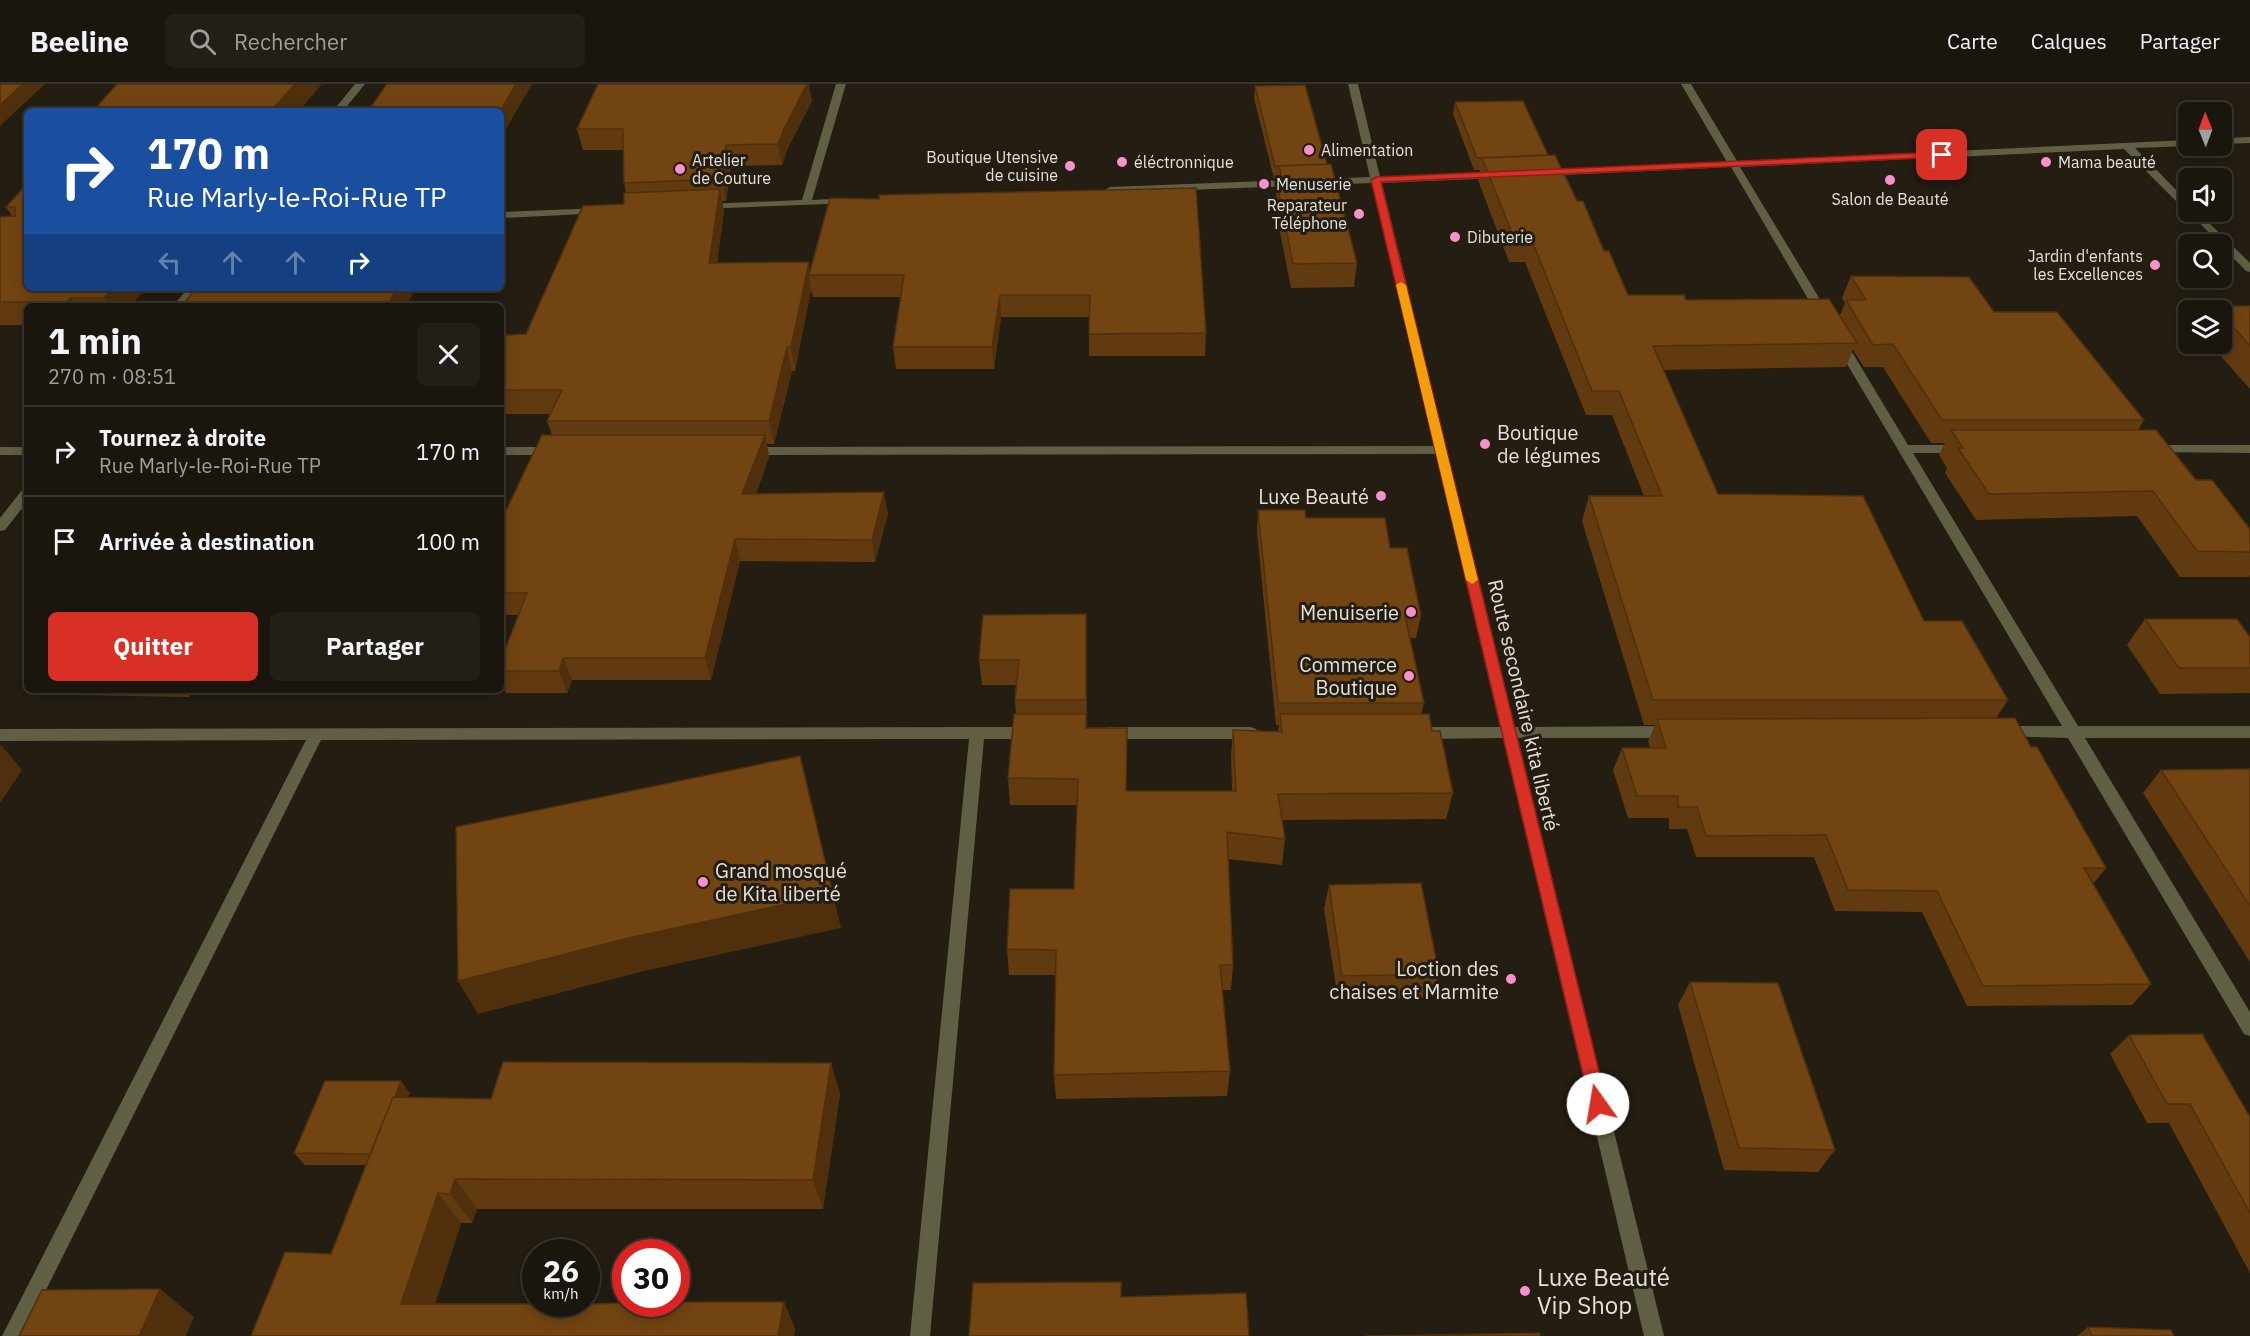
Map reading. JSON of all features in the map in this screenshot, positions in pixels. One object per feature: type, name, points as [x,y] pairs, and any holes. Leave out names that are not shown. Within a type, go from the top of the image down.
[{"type":"street","points":[[340,108],[360,84]]},
{"type":"street","points":[[806,202],[841,84]]},
{"type":"street","name":"Route secondaire kita liberté","points":[[1353,84],[1654,1336]]},
{"type":"street","points":[[1686,84],[2250,1028]]},
{"type":"street","points":[[2232,141],[2250,140]]},
{"type":"street","points":[[1531,173],[2178,143]]},
{"type":"street","points":[[2127,146],[2178,197]]},
{"type":"street","points":[[1102,191],[1507,174]]},
{"type":"street","points":[[688,207],[865,200]]},
{"type":"street","points":[[504,215],[606,210]]},
{"type":"street","points":[[2203,222],[2250,269]]},
{"type":"street","points":[[182,303],[192,291]]},
{"type":"street","points":[[2142,449],[2250,448]]},
{"type":"street","points":[[1903,449],[1975,449]]},
{"type":"street","points":[[739,451],[1441,450]]},
{"type":"street","points":[[0,451],[24,451]]},
{"type":"street","points":[[504,451],[561,451]]},
{"type":"street","points":[[0,527],[24,498]]},
{"type":"street","points":[[1402,733],[1685,732]]},
{"type":"street","points":[[1990,732],[2250,732]]},
{"type":"street","points":[[920,1336],[977,733]]},
{"type":"street","points":[[0,735],[1048,733]]},
{"type":"street","points":[[1095,733],[1272,733]]},
{"type":"street","points":[[12,1336],[316,735]]},
{"type":"building","points":[[0,84],[23,84],[0,105]]},
{"type":"building","points":[[117,84],[295,84],[274,108],[96,108]]},
{"type":"building","points":[[387,84],[516,84],[502,108],[370,108]]},
{"type":"building","points":[[598,84],[807,84],[778,144],[726,145],[721,179],[624,183],[623,129],[577,129]]},
{"type":"building","points":[[1305,85],[1327,164],[1275,166],[1255,86]]},
{"type":"building","points":[[1523,101],[1548,155],[1477,158],[1455,102]]},
{"type":"building","points":[[1555,155],[1577,201],[1583,201],[1604,251],[1609,251],[1628,295],[1684,295],[1686,300],[1829,299],[1857,343],[1653,346],[1718,494],[1863,496],[1924,621],[1962,621],[2008,700],[1653,700],[1589,496],[1662,496],[1619,391],[1592,391],[1531,238],[1514,238],[1482,158]]},
{"type":"building","points":[[1331,164],[1357,263],[1293,264],[1277,184],[1283,184],[1279,166]]},
{"type":"building","points":[[24,187],[24,291],[110,291],[104,298],[71,298],[67,302],[0,302],[0,217],[15,216],[15,207],[6,207]]},
{"type":"building","points":[[1196,188],[1206,333],[1089,334],[1090,295],[1000,295],[992,347],[893,347],[904,275],[809,275],[830,198],[879,199],[879,195]]},
{"type":"building","points":[[720,189],[709,263],[809,262],[791,347],[787,347],[769,421],[547,421],[562,390],[504,390],[504,339],[506,335],[526,334],[583,206],[624,204],[624,193]]},
{"type":"building","points":[[1851,276],[1969,277],[1994,312],[2057,312],[2144,420],[1942,420],[1893,344],[1873,345],[1846,300],[1866,300]]},
{"type":"building","points":[[194,291],[395,291],[389,303],[184,303]]},
{"type":"building","points":[[2232,306],[2250,306],[2250,346],[2232,325]]},
{"type":"building","points":[[1951,430],[2156,430],[2196,480],[2212,480],[2250,529],[2250,552],[2197,551],[2153,491],[1989,494],[1958,448],[1963,448]]},
{"type":"building","points":[[542,435],[765,435],[742,494],[884,492],[872,540],[735,539],[705,658],[563,658],[559,671],[504,671],[504,652],[527,593],[504,593],[504,515]]},
{"type":"building","points":[[1258,510],[1305,510],[1306,518],[1385,518],[1390,548],[1407,548],[1421,616],[1405,616],[1424,703],[1278,703]]},
{"type":"building","points":[[1086,614],[1086,700],[1015,700],[1019,660],[979,660],[983,615]]},
{"type":"building","points":[[2145,619],[2237,619],[2250,637],[2250,668],[2179,668]]},
{"type":"building","points":[[1014,714],[1086,714],[1086,728],[1127,728],[1126,791],[1236,791],[1233,730],[1282,732],[1280,714],[1429,714],[1432,731],[1440,731],[1453,793],[1278,794],[1285,839],[1227,832],[1233,965],[1220,965],[1230,1071],[1054,1075],[1056,950],[1007,949],[1010,889],[1074,889],[1078,779],[1008,778]]},
{"type":"building","points":[[2015,718],[2031,747],[2037,747],[2106,868],[2084,868],[2151,984],[1983,986],[1937,891],[1848,890],[1826,835],[1706,836],[1697,807],[1678,807],[1678,796],[1637,796],[1622,748],[1666,748],[1657,719]]},
{"type":"building","points":[[800,756],[833,894],[629,938],[458,981],[456,827]]},
{"type":"building","points":[[2250,769],[2250,906],[2161,770]]},
{"type":"building","points":[[1421,883],[1439,974],[1342,976],[1329,885]]},
{"type":"building","points":[[1690,982],[1778,983],[1835,1150],[1739,1148]]},
{"type":"building","points":[[2202,1034],[2250,1117],[2250,1213],[2190,1104],[2167,1104],[2129,1035]]},
{"type":"building","points":[[503,1062],[831,1063],[813,1180],[455,1179],[450,1194],[438,1193],[401,1304],[522,1304],[522,1317],[600,1317],[600,1304],[612,1303],[612,1317],[690,1317],[690,1302],[784,1302],[778,1336],[251,1336],[285,1252],[331,1254],[393,1097],[491,1099]]},
{"type":"building","points":[[325,1081],[401,1081],[370,1154],[294,1153]]},
{"type":"building","points":[[1121,1282],[1121,1297],[1246,1293],[1249,1336],[969,1336],[973,1283]]},
{"type":"building","points":[[160,1289],[139,1336],[19,1336],[42,1290]]},
{"type":"building","points":[[2088,1327],[2171,1330],[2174,1336],[2092,1336]]},
{"type":"building","points":[[1540,1333],[1540,1336],[1366,1336]]},
{"type":"slow traffic","points":[[1401,285],[1472,580]]},
{"type":"place","name":"Alimentation","points":[[1309,150]]},
{"type":"place","name":"éléctronnique","points":[[1122,162]]},
{"type":"place","name":"Mama beauté","points":[[2046,162]]},
{"type":"place","name":"Boutique Utensive de cuisine","points":[[1070,166]]},
{"type":"place","name":"Artelier de Couture","points":[[680,169]]},
{"type":"place","name":"Salon de Beauté","points":[[1890,180]]},
{"type":"place","name":"Menuserie","points":[[1264,184]]},
{"type":"place","name":"Reparateur Téléphone","points":[[1359,214]]},
{"type":"place","name":"Dibuterie","points":[[1455,237]]},
{"type":"place","name":"Jardin d'enfants les Excellences","points":[[2155,265]]},
{"type":"place","name":"Boutique de légumes","points":[[1485,444]]},
{"type":"place","name":"Luxe Beauté","points":[[1381,496]]},
{"type":"place","name":"Menuiserie","points":[[1411,612]]},
{"type":"place","name":"Commerce Boutique","points":[[1409,676]]},
{"type":"place","name":"Grand mosqué de Kita liberté","points":[[703,882]]},
{"type":"place","name":"Loction des chaises et Marmite","points":[[1511,979]]},
{"type":"place","name":"Luxe Beauté Vip Shop","points":[[1525,1291]]},
{"type":"route","points":[[1598,1104],[1376,180],[1942,155]]}]
